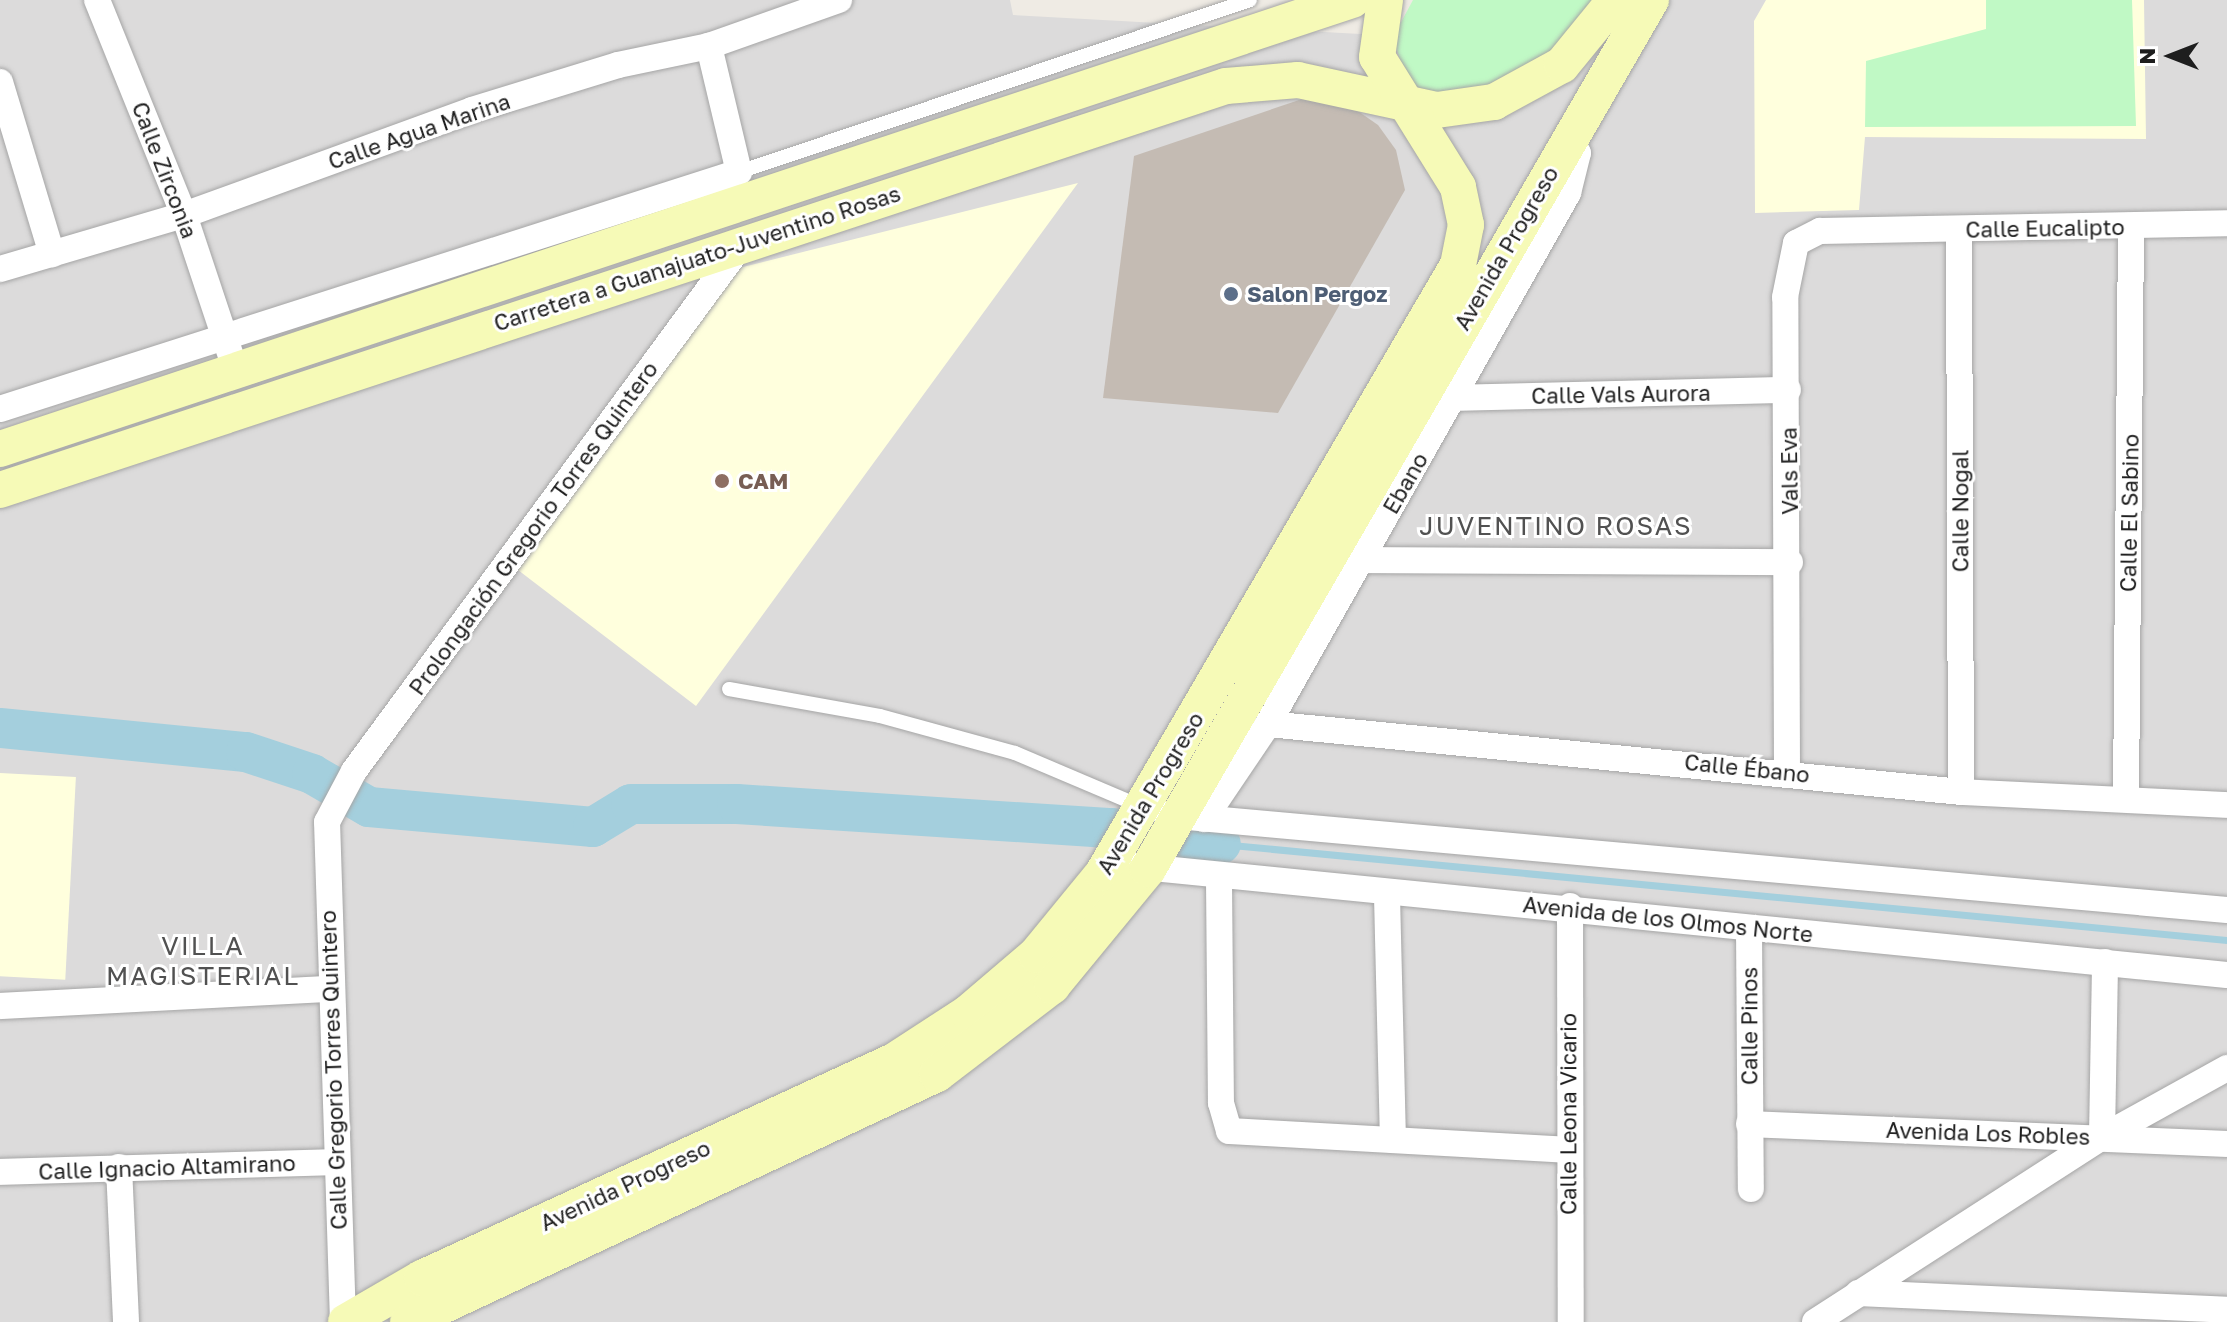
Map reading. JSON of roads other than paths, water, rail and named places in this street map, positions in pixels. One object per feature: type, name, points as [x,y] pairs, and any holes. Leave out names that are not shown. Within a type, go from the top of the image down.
[{"type":"main road","name":"Avenida Progreso","points":[[1385,0],[1377,57],[1401,104],[1458,187],[1466,225],[1458,265],[1422,389]]},
{"type":"main road","name":"Avenida Progreso","points":[[344,1322],[434,1304],[963,1057],[1052,986],[1150,866],[1166,817],[1651,0]]},
{"type":"main road","name":"Carretera a Guanajuato-Juventino Rosas","points":[[0,449],[231,357],[1341,3]]},
{"type":"main road","name":"Carretera a Guanajuato-Juventino Rosas","points":[[0,490],[744,242],[1226,86],[1298,80],[1401,104],[1455,110],[1518,94],[1562,65],[1610,5]]},
{"type":"main road","points":[[1578,125],[1610,5]]},
{"type":"main road","name":"Avenida Progreso","points":[[434,1304],[936,1036],[1036,955],[1112,859],[1166,817]]},
{"type":"street","name":"Calle Zirconia","points":[[97,0],[184,215],[231,357]]},
{"type":"street","name":"Calle Agua Marina","points":[[0,269],[184,215],[472,110],[618,65],[709,46],[839,0]]},
{"type":"street","points":[[0,409],[231,357],[739,172],[709,46]]},
{"type":"street","points":[[0,82],[52,254]]},
{"type":"street","name":"Calle Eucalipto","points":[[1863,231],[2227,223]]},
{"type":"street","name":"Calle El Sabino","points":[[2126,799],[2131,226]]},
{"type":"street","name":"Calle Nogal","points":[[1959,229],[1961,792]]},
{"type":"street","name":"Vals Eva","points":[[1787,771],[1790,255],[1811,234],[1863,231]]},
{"type":"street","name":"Prolongación Gregorio Torres Quintero","points":[[329,818],[354,771],[744,242]]},
{"type":"street","name":"Calle Vals Aurora","points":[[1422,389],[1788,390]]},
{"type":"street","name":"Ebano","points":[[1166,817],[1268,724],[1361,560],[1422,389]]},
{"type":"street","points":[[1361,560],[1790,562]]},
{"type":"street","name":"Calle Ébano","points":[[1268,724],[1787,771],[1961,792],[2227,805]]},
{"type":"street","points":[[1166,817],[2227,910]]},
{"type":"street","name":"Calle Gregorio Torres Quintero","points":[[329,818],[328,989],[344,1322]]},
{"type":"street","name":"Avenida de los Olmos Norte","points":[[1112,859],[1219,880],[1387,896],[1570,906],[1749,928],[2227,975]]},
{"type":"street","points":[[1219,880],[1224,1126],[1236,1134],[1566,1150]]},
{"type":"street","points":[[1387,896],[1393,1140]]},
{"type":"street","name":"Calle Leona Vicario","points":[[1570,906],[1566,1150],[1571,1322]]},
{"type":"street","name":"Calle Pinos","points":[[1749,928],[1751,1189]]},
{"type":"street","points":[[2102,1137],[2105,962]]},
{"type":"street","points":[[0,1006],[328,989]]},
{"type":"street","points":[[1815,1322],[2102,1137],[2227,1068]]},
{"type":"street","name":"Avenida Los Robles","points":[[1749,1124],[2227,1144]]},
{"type":"street","name":"Calle Ignacio Altamirano","points":[[0,1172],[334,1162]]},
{"type":"street","points":[[119,1167],[126,1322]]},
{"type":"street","points":[[1858,1293],[2227,1310]]},
{"type":"lane","points":[[739,172],[1250,0]]},
{"type":"lane","points":[[729,689],[880,716],[1015,753],[1166,817]]},
{"type":"waterway","points":[[0,728],[246,752],[312,774],[369,807],[593,827],[631,804],[737,804],[1112,828],[1221,844]]},
{"type":"waterway","points":[[1221,844],[2227,940]]},
{"type":"place","name":"Salon Pergoz","points":[[1231,294]]},
{"type":"place","name":"CAM","points":[[722,481]]},
{"type":"district","name":"JUVENTINO ROSAS","points":[[1556,526]]},
{"type":"district","name":"VILLA MAGISTERIAL","points":[[203,961]]}]
